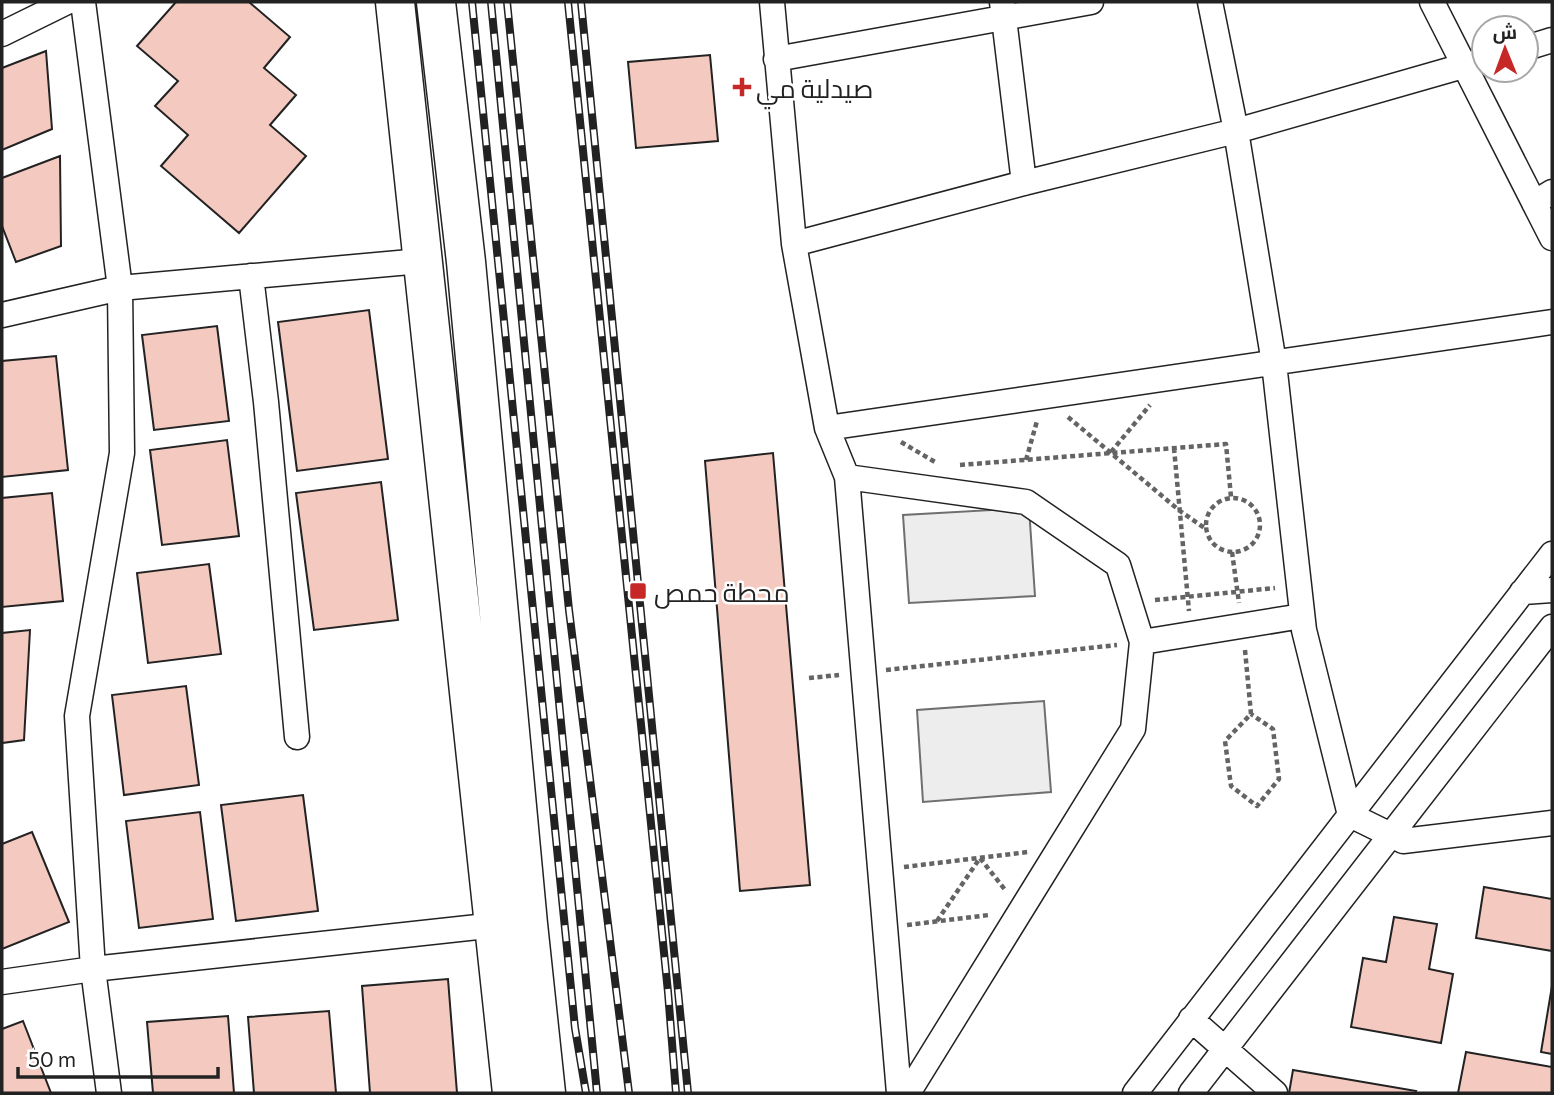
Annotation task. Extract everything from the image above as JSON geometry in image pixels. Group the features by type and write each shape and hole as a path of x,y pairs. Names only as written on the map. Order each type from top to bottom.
{"main road":[{"path":"395,2 512,1093"},
{"path":"436,2 467,276 528,924 547,1093"}],"street":[{"path":"2,34 66,2"},
{"path":"83,2 120,288 122,453 77,716 93,970 109,1093"},
{"path":"772,2 794,244 827,428 847,477 899,1093"},
{"path":"776,59 1003,9 1091,2"},
{"path":"1210,2 1236,131 1274,363 1302,617 1350,815"},
{"path":"1433,2 1470,57"},
{"path":"1003,9 1024,183"},
{"path":"794,244 1024,183 1236,131 1470,64"},
{"path":"1485,84 1543,197 1552,238"},
{"path":"2,315 120,288 421,261"},
{"path":"251,276 266,402 297,737"},
{"path":"827,428 1552,322"},
{"path":"847,477 1026,502 1118,565 1142,642 1133,729 908,1093"},
{"path":"1135,1093 1552,554"},
{"path":"1522,592 1552,590"},
{"path":"1142,642 1302,617"},
{"path":"1191,1093 1552,627"},
{"path":"1350,815 1403,841 1552,823"},
{"path":"2,982 496,925"},
{"path":"1191,1020 1275,1093"}],"path":[{"path":"1110,453 1173,377"},
{"path":"1026,460 1044,397 1180,511 1206,529 1215,545 1232,552 1249,546 1259,532 1260,524 1254,507 1240,498 1231,498 1222,499 1209,512 1206,529"},
{"path":"867,422 943,467"},
{"path":"956,466 1226,444 1231,498"},
{"path":"1174,448 1192,634"},
{"path":"1232,552 1243,626 1251,714 1225,741 1231,786 1256,806 1279,779 1273,729 1251,714"},
{"path":"1129,602 1299,587"},
{"path":"808,678 1142,642"},
{"path":"880,870 1060,848"},
{"path":"980,858 1021,911"},
{"path":"937,921 980,858"},
{"path":"885,928 1021,911"}],"shaded area":[{"path":"1029,508 1035,596 909,603 903,515"},
{"path":"1044,701 1051,792 923,802 917,710"}],"building":[{"path":"176,2 249,2 290,37 264,68 296,95 270,125 306,156 239,233 161,166 188,135 155,106 178,81 137,46"},
{"path":"46,51 52,129 2,150 2,68"},
{"path":"710,55 718,141 636,148 628,62"},
{"path":"60,156 61,246 16,262 2,226 2,178"},
{"path":"369,310 388,459 297,471 278,322"},
{"path":"217,326 229,421 154,430 142,335"},
{"path":"56,356 68,470 2,477 2,361"},
{"path":"227,440 239,536 162,545 150,450"},
{"path":"773,453 810,885 740,891 705,461"},
{"path":"381,482 398,620 314,630 296,493"},
{"path":"52,493 63,601 2,607 2,498"},
{"path":"209,564 221,654 148,663 137,573"},
{"path":"30,630 24,740 2,743 2,633"},
{"path":"186,686 199,785 124,795 112,695"},
{"path":"303,795 318,911 236,921 221,805"},
{"path":"200,812 213,919 139,928 126,821"},
{"path":"32,832 69,922 2,949 2,844"},
{"path":"1484,887 1552,899 1552,951 1476,938"},
{"path":"1394,917 1437,924 1429,969 1453,974 1441,1043 1351,1027 1363,958 1386,962"},
{"path":"448,979 457,1093 370,1093 362,986"},
{"path":"1552,986 1552,1054 1541,1052"},
{"path":"329,1011 336,1093 254,1093 248,1017"},
{"path":"228,1016 234,1093 153,1093 147,1022"},
{"path":"23,1021 51,1093 2,1093 2,1029"},
{"path":"1466,1052 1552,1067 1552,1093 1458,1093"},
{"path":"1293,1070 1416,1091 1289,1093"}],"railway":[{"path":"472,2 575,1028 586,1093"},
{"path":"491,2 597,1093"},
{"path":"507,2 569,610 629,1093"},
{"path":"568,2 676,1093"},
{"path":"581,2 688,1093"}],"place":[{"name":"صيدلية مي","path":"742,87"},
{"name":"محطة حمص","path":"638,591"}]}
